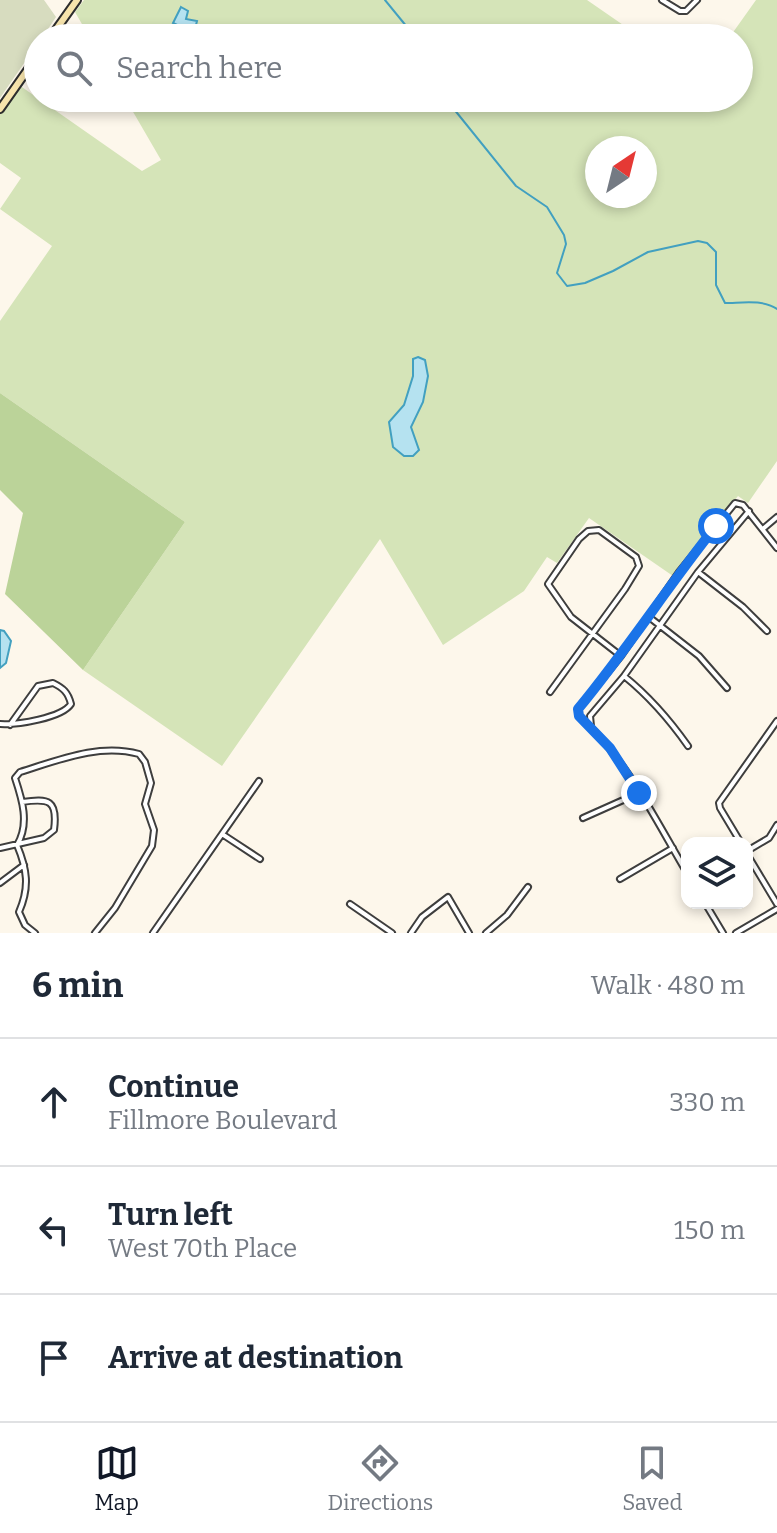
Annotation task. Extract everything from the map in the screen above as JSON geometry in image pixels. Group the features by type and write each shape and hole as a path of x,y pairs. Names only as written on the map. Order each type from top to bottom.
{"main road":[{"path":"60,24 77,0"},
{"path":"0,109 24,75"}],"street":[{"path":"662,0 680,11 686,11 697,0"},
{"path":"681,862 610,748 579,716 578,709 621,656 679,572 735,503 749,511 777,548"},
{"path":"591,726 590,716 624,676 698,572 749,511"},
{"path":"764,528 777,517"},
{"path":"550,692 593,635 639,566 636,557 599,530 588,531 548,584 571,617 593,635 621,656"},
{"path":"698,572 743,607 767,631"},
{"path":"649,616 699,656 727,688"},
{"path":"624,676 646,693 673,723 688,746"},
{"path":"0,724 10,725 65,712 71,704 69,696 64,688 53,683 38,686 10,725"},
{"path":"737,837 719,803 777,721"},
{"path":"35,933 25,925 19,912 27,890 28,872 17,845 24,826 22,802 15,778 20,772 87,752 124,750 139,754 145,762 151,783 145,804 154,830 152,846 115,908 95,933"},
{"path":"153,933 259,781"},
{"path":"583,818 639,793"},
{"path":"0,848 50,835 54,830 54,808 48,801 22,802"},
{"path":"753,848 769,838 777,825"},
{"path":"222,834 260,859"},
{"path":"620,879 673,848"},
{"path":"736,933 777,906 753,863"},
{"path":"0,883 24,865"},
{"path":"486,933 507,915 528,887"},
{"path":"411,933 422,917 448,897 469,933"},
{"path":"350,904 392,933"},
{"path":"709,909 723,933"}],"green space":[{"path":"0,0 44,0 56,17 51,24 24,24 24,63 0,98"},
{"path":"84,0 587,0 622,24 82,24 75,12"},
{"path":"756,0 777,0 777,461 748,503 738,496 673,576 589,518 557,563 547,557 524,591 443,645 380,539 222,766 83,670 185,522 0,393 0,321 52,246 0,209 21,178 0,163 0,112 19,85 24,88 24,112 58,112 142,171 161,160 133,112 753,112 753,24 739,24"},
{"path":"0,393 185,522 83,670 5,594 23,513 0,490"}],"water":[{"path":"181,7 188,11 186,19 197,21 196,24 173,23"},
{"path":"418,357 425,360 428,376 423,402 411,427 419,450 413,456 404,456 393,447 389,422 404,405 413,376 413,359"},
{"path":"0,630 11,641 6,663 0,668"}],"waterway":[{"path":"385,0 405,24"},
{"path":"456,112 516,186 547,207 564,235 566,244 557,273 567,286 585,283 648,252 698,241 707,243 716,252 716,285 725,303 759,303 777,309"}],"route":[{"path":"639,793 610,748 579,716 578,709 621,656 679,572 716,526"}]}
